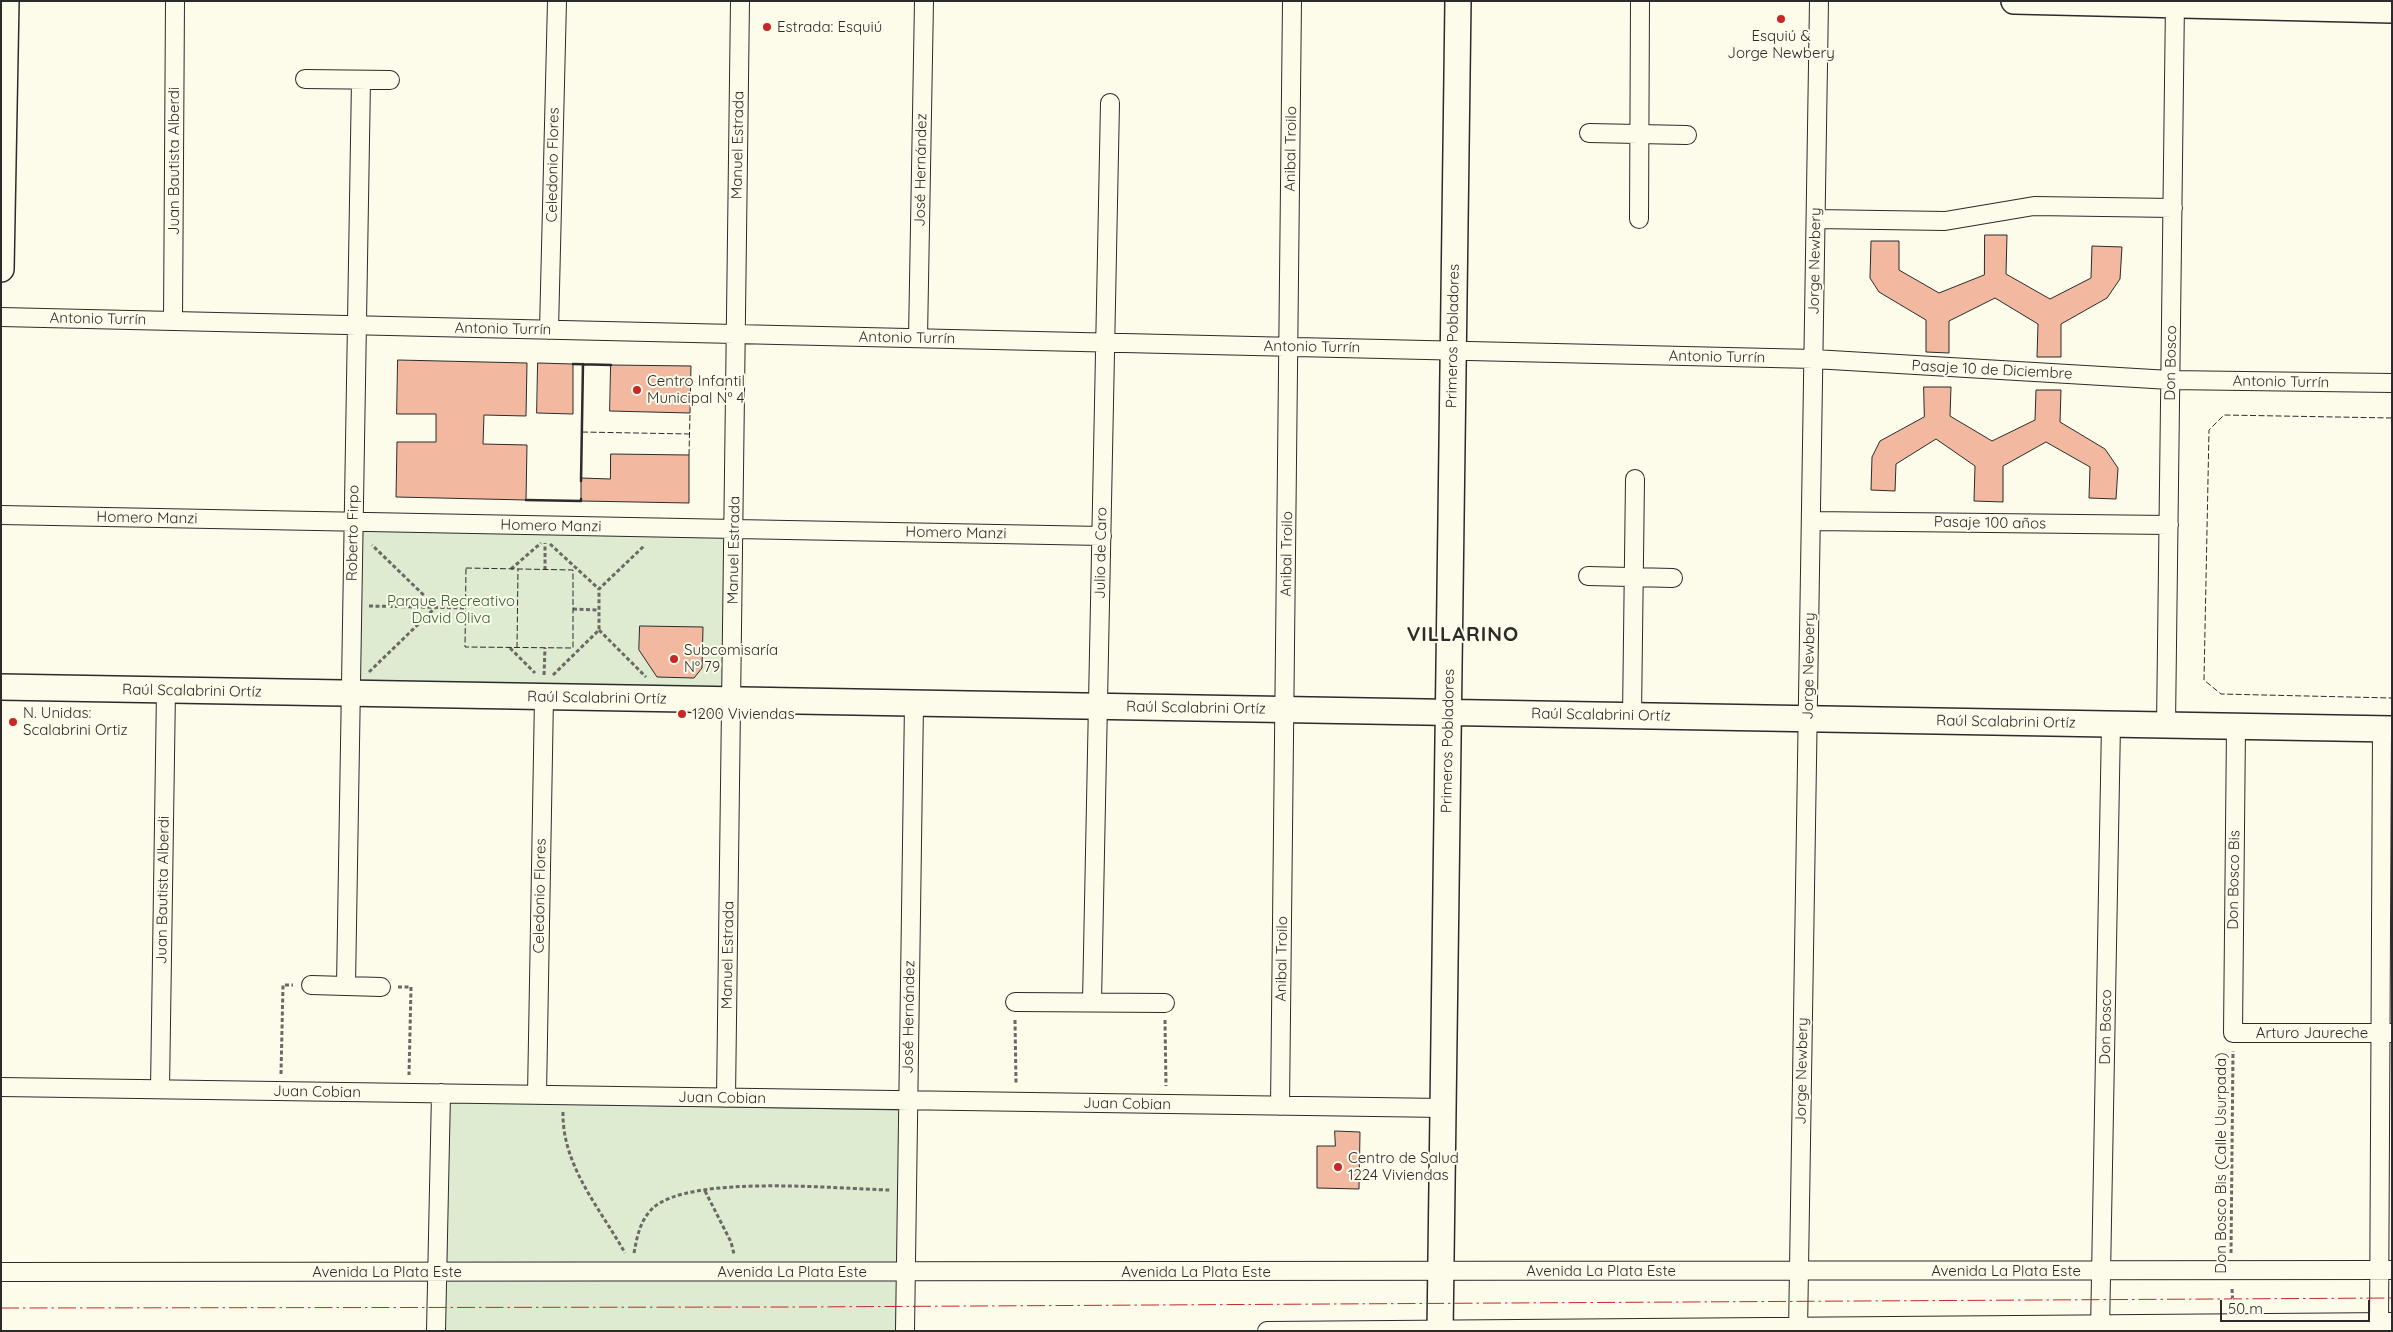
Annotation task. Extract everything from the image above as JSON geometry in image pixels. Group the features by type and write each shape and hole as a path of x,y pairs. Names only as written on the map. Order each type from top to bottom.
{"street":[{"path":"1,269 6,1"},
{"name":"Juan Bautista Alberdi","path":"173,321 175,1"},
{"name":"Celedonio Flores","path":"549,330 557,1"},
{"name":"Manuel Estrada","path":"726,1098 740,1"},
{"name":"José Hernández","path":"918,338 924,1"},
{"name":"Anibal Troilo","path":"1280,1106 1292,1"},
{"name":"Primeros Pobladores","path":"1440,1330 1458,1"},
{"path":"1639,219 1640,1"},
{"name":"Jorge Newbery","path":"1798,1328 1819,1"},
{"path":"2014,1 2175,3 2392,10"},
{"name":"Don Bosco","path":"2166,725 2175,3"},
{"path":"306,79 390,80"},
{"name":"Roberto Firpo","path":"346,986 361,80"},
{"name":"Julio de Caro","path":"1092,1002 1110,103"},
{"path":"1589,132 1687,135"},
{"path":"1816,220 1945,221 2034,206 2173,208"},
{"name":"Antonio Turrín","path":"1,317 1814,359"},
{"name":"Pasaje 10 de Diciembre","path":"1814,359 2170,380"},
{"name":"Antonio Turrín","path":"2170,380 2392,383"},
{"path":"1632,716 1635,479"},
{"name":"Homero Manzi","path":"1,515 1102,536"},
{"name":"Pasaje 100 años","path":"1811,521 2169,525"},
{"path":"1588,576 1673,578"},
{"name":"Celedonio Flores","path":"537,1094 544,683"},
{"name":"Raúl Scalabrini Ortíz","path":"1,687 351,693 544,683 732,700 2387,729"},
{"name":"Juan Bautista Alberdi","path":"160,1089 166,690"},
{"name":"José Hernández","path":"905,1331 914,703"},
{"name":"Don Bosco","path":"2100,1327 2111,724"},
{"name":"Don Bosco Bis","path":"2233,1033 2236,726"},
{"path":"1267,1331 2383,1325 2385,1270 2387,729"},
{"path":"311,985 381,986"},
{"path":"1015,1002 1165,1003"},
{"name":"Arturo Jaureche","path":"2233,1033 2386,1033"},
{"name":"Juan Cobian","path":"1,1087 1443,1108"},
{"path":"436,1331 441,1093"},
{"name":"Avenida La Plata Este","path":"1,1272 632,1269 906,1273 2385,1270"}],"path":[{"path":"536,539 555,540"},
{"path":"511,569 546,540"},
{"path":"545,570 546,540"},
{"path":"546,540 599,590"},
{"path":"640,541 649,541 599,590 599,630 648,678"},
{"path":"372,544 436,607"},
{"path":"363,606 466,608"},
{"path":"368,673 436,607"},
{"path":"573,609 599,610"},
{"path":"544,683 599,630"},
{"path":"510,648 544,683"},
{"path":"544,683 545,648"},
{"path":"280,1091 283,985 311,985"},
{"path":"381,986 411,987 408,1093"},
{"path":"1015,1002 1016,1102"},
{"path":"1165,1003 1167,1104"},
{"name":"Don Bosco Bis (Calle Usurpada)","path":"2233,1033 2231,1271 2234,1327"},
{"path":"563,1108 564,1132 575,1170 632,1269"},
{"path":"891,1180 891,1199"},
{"path":"632,1269 638,1233 644,1218 665,1200 688,1193 762,1186 891,1190"},
{"path":"705,1191 744,1272"}],"green space":[{"name":"Parque Recreativo David Oliva","path":"354,522 734,529 732,700 351,693"},
{"path":"449,1102 900,1110 896,1331 445,1331"}],"building":[{"path":"1985,235 2007,235 2006,274 2050,299 2091,278 2092,246 2122,247 2120,279 2107,298 2061,324 2061,357 2037,357 2038,324 1995,298 1949,321 1949,353 1926,352 1926,320 1879,292 1870,278 1871,241 1899,241 1899,270 1939,293 1984,275"},
{"path":"398,360 527,363 526,416 484,415 483,444 527,445 526,500 396,497 397,442 436,442 436,414 397,414"},
{"path":"538,363 573,364 573,414 537,413"},
{"path":"611,365 691,366 690,413 610,411"},
{"path":"1924,387 1951,387 1950,416 1992,441 2035,420 2036,390 2061,390 2060,422 2105,449 2118,468 2116,499 2089,498 2090,467 2046,442 2003,466 2003,502 1974,501 1975,466 1936,439 1896,464 1895,491 1871,490 1872,457 1880,441 1924,417"},
{"path":"611,454 689,455 689,503 581,501 581,478 610,479"},
{"name":"Subcomisaría N° 79","path":"640,626 703,627 702,668 694,678 657,677 639,650"},
{"name":"Centro de Salud 1224 Viviendas","path":"1335,1131 1360,1132 1359,1189 1317,1188 1317,1146 1335,1146"}],"fence":[{"path":"689,455 690,413"},
{"path":"2392,418 2224,415 2209,430 2204,680 2221,694 2392,698"},
{"path":"582,432 690,434"},
{"path":"466,568 573,570 573,648 465,647 466,568"},
{"path":"517,648 518,569"}],"wall":[{"path":"573,364 611,365"},
{"path":"581,481 583,364"},
{"path":"526,500 581,501 581,499"}],"power":[{"path":"1,1308 800,1307 2392,1298"}],"place":[{"name":"Esquiú & Jorge Newbery","path":"1781,19"},
{"name":"Estrada: Esquiú","path":"767,27"},
{"name":"Centro Infantil Municipal N° 4","path":"637,390"},
{"name":"Subcomisaría N° 79","path":"674,659"},
{"name":"1200 Viviendas","path":"682,714"},
{"name":"N. Unidas: Scalabrini Ortiz","path":"13,722"},
{"name":"Centro de Salud 1224 Viviendas","path":"1338,1167"}],"district":[{"name":"VILLARINO","path":"1463,635"}]}
